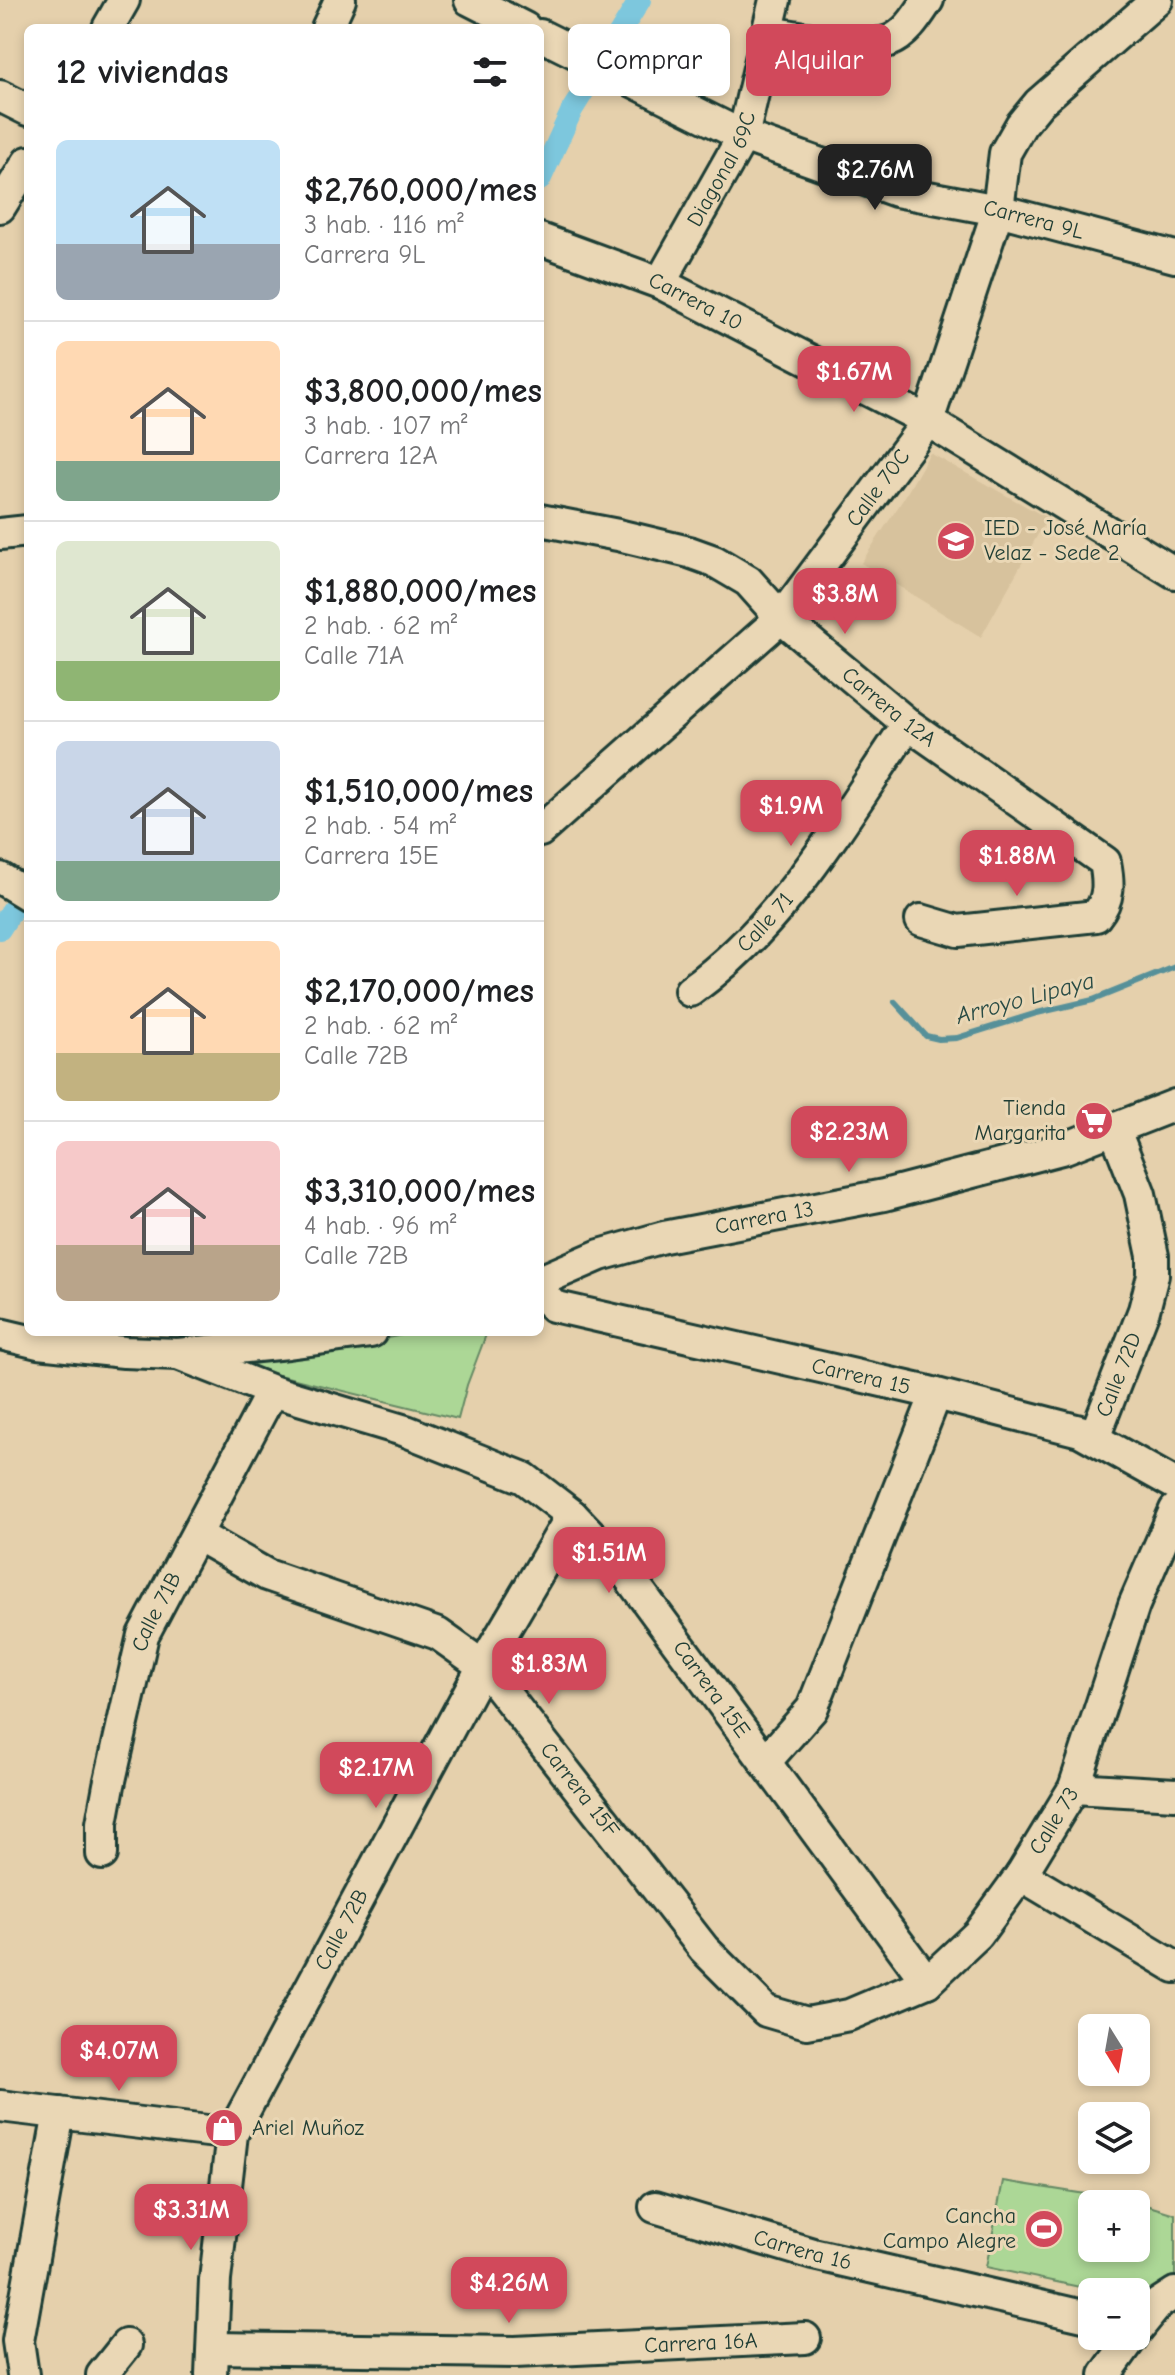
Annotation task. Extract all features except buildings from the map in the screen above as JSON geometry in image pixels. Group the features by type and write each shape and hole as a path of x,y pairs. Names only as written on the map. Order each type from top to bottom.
{"street":[{"path":"110,24 124,0"},
{"path":"329,24 340,0"},
{"path":"470,0 517,24"},
{"name":"Diagonal 69C","path":"770,24 775,0"},
{"path":"891,40 912,25 928,0"},
{"name":"Calle 70C","path":"544,827 781,618 928,421 998,210 1005,153 1021,125 1039,103 1157,0"},
{"name":"Carrera 9L","path":"544,37 743,136 896,191 998,210 1175,257"},
{"path":"0,96 24,108"},
{"name":"Diagonal 69C","path":"660,283 743,136 753,96"},
{"path":"0,207 24,168"},
{"name":"Carrera 10","path":"544,240 660,283 928,421 1175,573"},
{"name":"Carrera 12A","path":"544,521 618,535 714,561 748,581 781,618 908,724 1105,862 1110,885 1102,909 1096,916 958,931 921,920"},
{"path":"0,534 24,531"},
{"name":"Calle 71","path":"690,991 742,950 795,889 908,724"},
{"name":"Carrera 13","path":"544,1279 600,1255 664,1237 884,1195 1065,1148 1175,1105"},
{"name":"Calle 72D","path":"1094,1438 1144,1310 1153,1275 1153,1256 1140,1194 1114,1128"},
{"name":"Carrera 15","path":"544,1296 553,1306 936,1394 1080,1431 1175,1484"},
{"path":"0,1334 124,1352 178,1354 341,1336"},
{"name":"Carrera 15E","path":"178,1354 272,1391 406,1431 524,1478 572,1515 621,1566 927,1982"},
{"name":"Calle 71B","path":"102,1854 102,1823 109,1785 143,1635 272,1391"},
{"path":"765,1762 812,1709 936,1394"},
{"name":"Calle 73","path":"807,2023 849,2015 927,1982 978,1934 1021,1875 1074,1788 1134,1605 1175,1510"},
{"name":"Calle 72B","path":"212,2361 215,2280 232,2134 483,1666 572,1515"},
{"name":"Carrera 15F","path":"197,1535 267,1575 438,1634 483,1666 704,1949 766,2011 807,2023"},
{"path":"1074,1788 1175,1794"},
{"path":"1021,1875 1175,1967"},
{"path":"0,2106 232,2134"},
{"path":"23,2375 18,2341 59,2113"},
{"name":"Carrera 16","path":"655,2207 813,2254 1078,2315"},
{"path":"1150,2314 1158,2304 1175,2293"},
{"name":"Carrera 16A","path":"212,2361 515,2352 805,2338"},
{"path":"102,2375 126,2345"},
{"path":"1105,2375 1123,2350"}],"shaded area":[{"name":"IED - José María Velaz - Sede 2","path":"930,453 1047,518 981,637 861,563"}],"green space":[{"path":"397,1336 485,1336 458,1419 238,1365 249,1359"},
{"name":"Cancha Campo Alegre","path":"1003,2181 1078,2193 1078,2262 1150,2262 1150,2206 1175,2214 1175,2276 1150,2293 1150,2278 1078,2278 1078,2287 986,2267"}],"waterway":[{"path":"544,171 572,110 640,0"},
{"path":"0,929 24,891"},
{"name":"Arroyo Lipaya","path":"895,1002 926,1036 957,1038 1037,1013 1093,1000 1175,967"}],"place":[{"name":"IED - José María Velaz - Sede 2","path":"956,541"},
{"name":"Tienda Margarita","path":"1094,1121"},
{"name":"Ariel Muñoz","path":"224,2128"},
{"name":"Cancha Campo Alegre","path":"1044,2229"}]}
